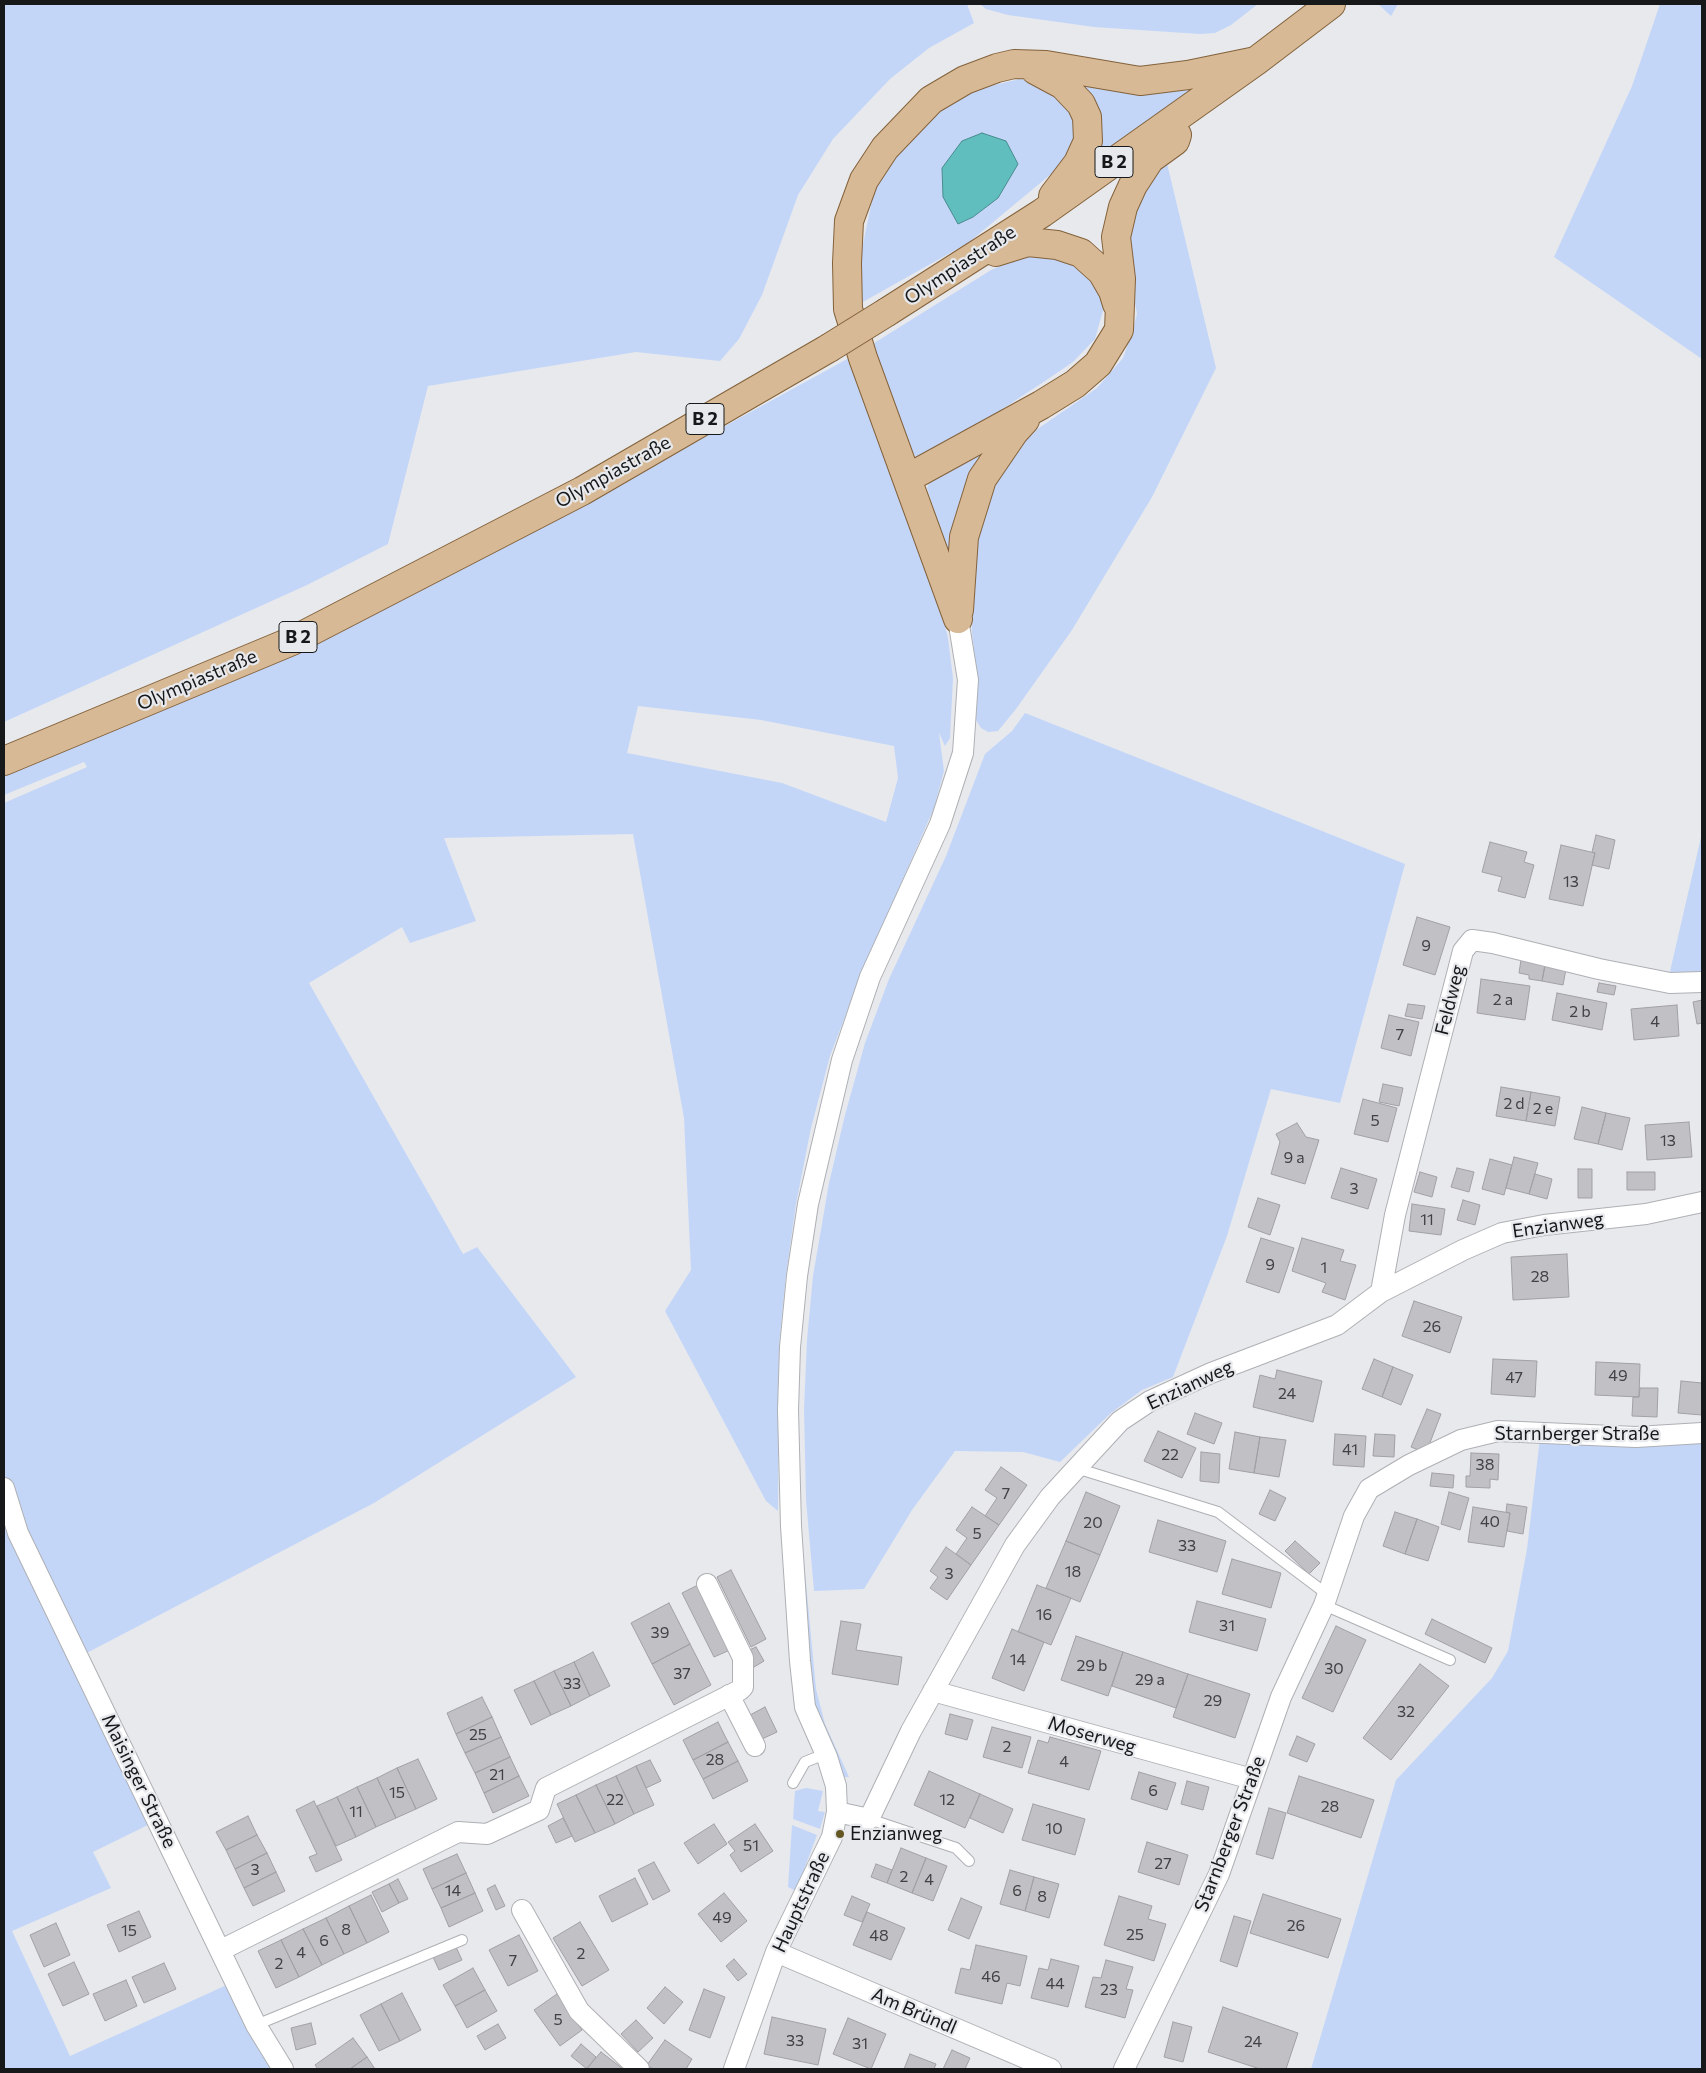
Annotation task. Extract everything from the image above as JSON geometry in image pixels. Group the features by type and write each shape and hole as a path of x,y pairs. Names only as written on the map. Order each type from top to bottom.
{"main road":[{"name":"B 2","path":"1256,60 1331,4"},
{"path":"958,619 863,358 848,309 847,263 849,221 864,180 885,148 931,100 965,80 1014,64 1046,66 1140,81 1188,75 1256,60"},
{"name":"Olympiastraße","path":"4,760 292,641 582,491 829,348 1042,213 1256,60"},
{"path":"1014,64 1040,71 1063,85 1081,104 1087,118 1088,140 1078,163 1061,183 1042,213"},
{"path":"908,478 1041,405 1075,384 1098,364 1119,330 1121,280 1116,237 1123,207 1150,159 1175,141 1187,110"},
{"path":"965,261 1028,242 1057,245 1082,254 1102,272 1113,291 1119,311"},
{"path":"958,619 964,537 982,479 1014,432 1041,405"}],"street":[{"name":"Hauptstraße","path":"734,2069 776,1952 832,1837 837,1812 836,1786 826,1754 805,1706 800,1661 791,1526 788,1410 790,1347 797,1276 808,1204 845,1050 870,977 940,824 963,753 968,680 958,619"},
{"name":"Feldweg","path":"1381,1292 1395,1215 1463,951 1472,940 1493,943 1670,984 1702,982"},
{"name":"Enzianweg","path":"870,1819 911,1731 1015,1544 1050,1497 1120,1421 1150,1401 1211,1373 1337,1325 1381,1292 1463,1250 1502,1233 1646,1214 1702,1202"},
{"name":"Starnberger Straße","path":"1124,2069 1219,1874 1281,1697 1326,1600 1354,1516 1369,1489 1409,1465 1461,1440 1498,1431 1636,1436 1702,1433"},
{"name":"Maisinger Straße","path":"4,1488 18,1533 256,2025 283,2069"},
{"path":"221,1950 458,1832 486,1834 539,1810 546,1788 743,1687 743,1658 707,1584"},
{"name":"Moserweg","path":"933,1691 1252,1779"},
{"path":"729,1695 755,1746"},
{"path":"837,1812 870,1819"},
{"path":"522,1910 579,2011 639,2069"},
{"name":"Am Bründl","path":"776,1952 1051,2069"}],"lane":[{"path":"1076,1468 1218,1512 1326,1600 1450,1660"},
{"path":"792,1783 805,1762 826,1754"},
{"path":"870,1819 956,1848 968,1861"},
{"path":"256,2025 462,1940"}],"shaded area":[{"path":"4,4 967,4 974,23 929,48 890,79 833,139 798,195 762,295 739,339 720,361 636,352 428,386 388,544 307,585 4,722"},
{"path":"980,4 1258,4 1231,25 1215,33 1200,34 1094,27 1008,15 986,9"},
{"path":"1378,4 1398,4 1391,16"},
{"path":"1660,4 1702,4 1702,359 1554,257 1632,86"},
{"path":"1068,77 1208,79 1092,163"},
{"path":"1020,79 1048,84 1068,101 1077,123 1074,155 968,243 861,303 858,269 875,185 896,153 917,130 944,109 977,89"},
{"path":"982,133 1006,141 1018,164 998,198 973,217 958,224 943,197 942,168 962,141"},
{"path":"1165,155 1216,368 1152,497 1072,630 1016,709 998,731 988,732 981,728 976,720 977,677 972,633 968,558 975,519 1007,458 1039,428 1097,388 1123,358 1137,314 1125,250 1132,201"},
{"path":"1052,254 1074,261 1094,277 1104,307 1095,339 1073,362 1048,379 928,458 916,457 907,443 871,345 991,270 1024,255"},
{"path":"849,358 938,597 948,638 953,678 950,738 945,746 939,733 944,771 934,808 861,975 830,1056 811,1128 796,1204 779,1345 778,1511 766,1501 665,1311 691,1270 684,1118 633,834 444,838 476,921 410,943 402,927 309,983 463,1254 477,1247 576,1377 374,1503 79,1657 150,1824 93,1852 111,1888 12,1931 70,2056 229,1984 278,2069 4,2069 4,803 87,767 84,762 4,795 4,770 603,493","holes":["638,706 761,720 894,746 898,778 886,822 782,783 627,753"]},
{"path":"1012,428 950,559 927,488 932,475"},
{"path":"1025,713 1405,864 1340,1103 1271,1089 1227,1236 1173,1377 1142,1390 1111,1413 1060,1462 1023,1452 955,1451 912,1510 864,1589 814,1591 806,1500 804,1409 807,1340 813,1276 829,1183 845,1115 865,1043 889,979 946,856 985,754 1012,731"},
{"path":"1702,833 1702,978 1668,980"},
{"path":"1702,1437 1702,2069 1311,2069 1396,1780 1492,1678 1508,1651 1527,1549 1540,1438"},
{"path":"802,1541 816,1689 825,1724 849,1777 842,1777 813,1707 808,1659"},
{"path":"806,1788 823,1791 818,1811 825,1812 820,1829 793,1819 795,1791"},
{"path":"792,1825 817,1835 796,1891 788,1887"}],"building":[{"path":"1596,835 1615,840 1609,869 1592,865 1595,853 1592,852"},
{"path":"1490,842 1527,852 1524,862 1534,865 1525,898 1498,891 1502,877 1482,872"},
{"path":"1561,845 1595,853 1583,906 1549,899"},
{"path":"1417,917 1450,927 1435,975 1403,965"},
{"path":"1521,960 1545,965 1542,981 1529,979 1529,975 1519,973"},
{"path":"1545,965 1566,969 1563,985 1542,981"},
{"path":"1481,979 1530,986 1525,1020 1477,1013"},
{"path":"1599,983 1616,986 1614,995 1597,992"},
{"path":"1557,993 1607,1003 1602,1030 1552,1020"},
{"path":"1702,1000 1702,1023 1697,1024 1693,1002"},
{"path":"1408,1004 1425,1006 1422,1019 1405,1016"},
{"path":"1677,1005 1679,1036 1634,1040 1631,1009"},
{"path":"1389,1015 1419,1022 1411,1056 1381,1048"},
{"path":"1383,1084 1403,1088 1399,1106 1379,1102"},
{"path":"1501,1087 1531,1092 1526,1121 1496,1116"},
{"path":"1531,1092 1560,1097 1555,1126 1526,1121"},
{"path":"1363,1099 1397,1108 1388,1142 1354,1134"},
{"path":"1582,1107 1606,1113 1598,1144 1574,1139"},
{"path":"1606,1113 1630,1118 1622,1150 1598,1144"},
{"path":"1689,1122 1692,1157 1647,1160 1645,1125"},
{"path":"1297,1123 1306,1137 1319,1140 1305,1184 1271,1174 1280,1142 1276,1134"},
{"path":"1514,1157 1538,1163 1529,1194 1506,1188"},
{"path":"1490,1159 1512,1165 1504,1195 1482,1189"},
{"path":"1341,1168 1377,1179 1368,1209 1331,1198"},
{"path":"1457,1168 1474,1172 1469,1192 1451,1187"},
{"path":"1578,1169 1592,1169 1592,1198 1578,1198"},
{"path":"1420,1172 1437,1177 1432,1197 1414,1192"},
{"path":"1627,1172 1655,1172 1655,1190 1627,1190"},
{"path":"1535,1174 1552,1179 1547,1199 1529,1194"},
{"path":"1258,1198 1280,1205 1270,1235 1248,1227"},
{"path":"1463,1200 1480,1205 1475,1225 1457,1220"},
{"path":"1412,1204 1445,1209 1441,1235 1409,1231"},
{"path":"1261,1238 1294,1248 1279,1293 1246,1282"},
{"path":"1302,1238 1344,1250 1340,1261 1356,1265 1345,1300 1322,1292 1326,1283 1292,1271"},
{"path":"1567,1254 1569,1297 1513,1300 1511,1257"},
{"path":"1414,1301 1462,1317 1450,1353 1402,1336"},
{"path":"1374,1359 1393,1367 1382,1397 1362,1389"},
{"path":"1493,1359 1537,1361 1535,1397 1491,1394"},
{"path":"1596,1362 1640,1364 1639,1397 1595,1395"},
{"path":"1393,1367 1413,1375 1401,1405 1382,1397"},
{"path":"1277,1370 1322,1381 1313,1422 1253,1407 1260,1375 1275,1379"},
{"path":"1681,1381 1702,1383 1702,1415 1678,1413"},
{"path":"1640,1388 1658,1388 1657,1417 1632,1416 1633,1397 1639,1397"},
{"path":"1427,1409 1441,1414 1426,1453 1411,1447"},
{"path":"1195,1413 1222,1423 1214,1444 1187,1434"},
{"path":"1158,1431 1196,1448 1182,1478 1144,1461"},
{"path":"1235,1432 1260,1437 1254,1473 1229,1469"},
{"path":"1335,1434 1366,1436 1364,1467 1333,1465"},
{"path":"1375,1434 1395,1435 1394,1457 1373,1456"},
{"path":"1260,1437 1286,1440 1279,1477 1254,1473"},
{"path":"1201,1452 1220,1454 1219,1483 1200,1481"},
{"path":"1471,1453 1499,1454 1498,1480 1490,1479 1490,1488 1466,1487 1466,1476 1470,1476"},
{"path":"1001,1467 1027,1485 999,1525 985,1516 997,1498 985,1490"},
{"path":"1432,1473 1454,1475 1453,1488 1430,1486"},
{"path":"1270,1490 1286,1498 1275,1521 1259,1514"},
{"path":"1086,1492 1120,1506 1100,1555 1066,1541"},
{"path":"1449,1492 1469,1498 1460,1530 1441,1524"},
{"path":"1507,1504 1527,1507 1523,1534 1507,1531 1510,1513 1506,1512"},
{"path":"972,1507 999,1525 971,1565 956,1554 967,1538 956,1530"},
{"path":"1473,1507 1510,1513 1504,1547 1468,1542"},
{"path":"1395,1512 1417,1519 1405,1554 1383,1546"},
{"path":"1417,1519 1439,1527 1428,1561 1405,1554"},
{"path":"1158,1520 1226,1541 1217,1572 1149,1552"},
{"path":"1066,1541 1100,1555 1080,1602 1046,1588"},
{"path":"1295,1541 1320,1563 1309,1574 1285,1551"},
{"path":"946,1547 971,1565 947,1600 930,1588 938,1577 930,1571"},
{"path":"1232,1559 1281,1573 1271,1608 1222,1594"},
{"path":"731,1570 766,1639 751,1647 717,1577"},
{"path":"698,1585 730,1650 714,1657 682,1593"},
{"path":"1037,1585 1071,1598 1051,1645 1018,1632"},
{"path":"1197,1601 1266,1619 1257,1651 1189,1632"},
{"path":"669,1603 690,1644 652,1664 631,1623"},
{"path":"1432,1619 1492,1648 1485,1663 1425,1634"},
{"path":"841,1621 861,1624 856,1650 902,1657 898,1685 832,1674"},
{"path":"1336,1626 1366,1640 1333,1712 1302,1698"},
{"path":"1012,1629 1044,1642 1024,1691 992,1678"},
{"path":"1076,1636 1123,1652 1108,1696 1061,1680"},
{"path":"690,1644 711,1685 674,1705 652,1664"},
{"path":"756,1647 764,1661 754,1667 745,1652"},
{"path":"593,1652 610,1686 590,1696 574,1662"},
{"path":"1123,1652 1188,1674 1176,1708 1112,1686"},
{"path":"574,1662 590,1696 571,1706 554,1671"},
{"path":"1420,1664 1449,1686 1391,1760 1363,1738"},
{"path":"554,1671 571,1706 551,1715 534,1681"},
{"path":"1188,1674 1250,1694 1235,1738 1173,1717"},
{"path":"534,1681 551,1715 531,1725 514,1690"},
{"path":"482,1697 492,1717 456,1734 447,1713"},
{"path":"765,1707 777,1732 762,1739 750,1715"},
{"path":"950,1714 973,1720 967,1740 945,1734"},
{"path":"492,1717 501,1737 465,1753 456,1734"},
{"path":"718,1722 728,1742 693,1760 683,1740"},
{"path":"992,1727 1031,1737 1022,1768 983,1757"},
{"path":"1297,1736 1315,1744 1307,1762 1289,1755"},
{"path":"501,1737 510,1757 475,1773 465,1753"},
{"path":"1050,1737 1101,1751 1089,1790 1028,1773 1038,1740 1048,1743"},
{"path":"728,1742 738,1761 703,1779 693,1760"},
{"path":"510,1757 519,1776 484,1793 475,1773"},
{"path":"418,1759 437,1799 416,1809 397,1768"},
{"path":"650,1760 661,1781 646,1788 636,1766"},
{"path":"738,1761 748,1781 713,1799 703,1779"},
{"path":"636,1766 654,1805 634,1814 616,1776"},
{"path":"397,1768 416,1809 396,1818 377,1778"},
{"path":"929,1771 980,1794 965,1828 914,1805"},
{"path":"1139,1772 1176,1783 1167,1810 1131,1799"},
{"path":"519,1776 529,1796 493,1813 484,1793"},
{"path":"616,1776 634,1814 615,1824 596,1785"},
{"path":"1299,1776 1374,1800 1361,1838 1287,1813"},
{"path":"377,1778 396,1818 376,1827 357,1787"},
{"path":"1187,1781 1209,1787 1203,1810 1181,1804"},
{"path":"596,1785 615,1824 595,1833 576,1795"},
{"path":"357,1787 376,1827 356,1837 337,1797"},
{"path":"980,1794 1013,1809 1003,1833 970,1818"},
{"path":"576,1795 595,1833 575,1842 557,1804"},
{"path":"337,1797 356,1837 336,1846 317,1806"},
{"path":"314,1801 342,1860 316,1872 309,1857 317,1854 296,1810"},
{"path":"1033,1804 1085,1819 1075,1855 1022,1840"},
{"path":"1269,1808 1286,1813 1273,1859 1256,1854"},
{"path":"248,1816 257,1835 226,1850 216,1832"},
{"path":"563,1818 572,1836 556,1843 548,1826"},
{"path":"714,1824 727,1844 698,1864 684,1843"},
{"path":"755,1824 773,1851 741,1872 730,1855 735,1851 728,1842"},
{"path":"257,1835 267,1853 235,1869 226,1850"},
{"path":"1147,1842 1188,1855 1179,1885 1138,1872"},
{"path":"901,1848 926,1858 912,1893 887,1883"},
{"path":"267,1853 276,1872 244,1888 235,1869"},
{"path":"457,1854 466,1873 432,1889 423,1869"},
{"path":"926,1858 947,1866 933,1901 912,1893"},
{"path":"654,1862 670,1891 653,1900 638,1870"},
{"path":"876,1864 892,1870 887,1883 871,1877"},
{"path":"1010,1870 1034,1877 1025,1911 1000,1904"},
{"path":"276,1872 285,1891 253,1906 244,1888"},
{"path":"466,1873 475,1893 441,1908 432,1889"},
{"path":"1034,1877 1059,1884 1049,1918 1025,1911"},
{"path":"635,1878 648,1904 612,1922 599,1896"},
{"path":"398,1879 408,1899 399,1903 389,1884"},
{"path":"389,1884 399,1903 382,1912 372,1892"},
{"path":"495,1885 505,1906 496,1910 487,1889"},
{"path":"475,1893 483,1911 449,1927 441,1908"},
{"path":"724,1893 747,1921 721,1942 698,1914"},
{"path":"1263,1894 1341,1919 1328,1958 1250,1933"},
{"path":"371,1895 389,1932 367,1943 349,1906"},
{"path":"852,1896 870,1904 862,1922 844,1915"},
{"path":"1119,1896 1152,1906 1148,1919 1166,1924 1154,1961 1104,1945"},
{"path":"961,1898 982,1907 969,1939 948,1930"},
{"path":"349,1906 367,1943 344,1954 326,1918"},
{"path":"139,1911 151,1937 119,1952 107,1925"},
{"path":"867,1912 905,1928 891,1960 853,1945"},
{"path":"1234,1916 1251,1921 1237,1967 1220,1961"},
{"path":"326,1918 344,1954 322,1965 303,1929"},
{"path":"580,1922 609,1970 582,1986 553,1938"},
{"path":"56,1923 70,1955 44,1967 30,1935"},
{"path":"303,1929 322,1965 299,1977 281,1940"},
{"path":"519,1935 538,1971 508,1986 489,1950"},
{"path":"281,1940 299,1977 276,1988 258,1951"},
{"path":"976,1945 1027,1956 1020,1986 1007,1983 1002,2004 955,1993 961,1968 970,1970"},
{"path":"456,1947 462,1960 439,1970 433,1957"},
{"path":"734,1959 747,1974 738,1981 726,1966"},
{"path":"1051,1959 1079,1966 1068,2007 1031,1998 1039,1968 1048,1970"},
{"path":"1106,1960 1133,1967 1126,1989 1133,1990 1125,2018 1085,2007 1093,1977 1101,1978"},
{"path":"74,1962 89,1994 63,2006 48,1974"},
{"path":"164,1963 176,1989 144,2003 132,1977"},
{"path":"473,1968 485,1990 455,2006 443,1985"},
{"path":"126,1980 137,2006 105,2021 93,1994"},
{"path":"665,1987 683,2002 664,2024 647,2008"},
{"path":"704,1989 725,1997 710,2038 689,2030"},
{"path":"485,1990 497,2011 467,2028 455,2006"},
{"path":"402,1993 421,2030 400,2041 381,2004"},
{"path":"557,1994 582,2030 560,2046 534,2010"},
{"path":"381,2004 400,2041 379,2051 360,2015"},
{"path":"1223,2007 1298,2033 1286,2069 1260,2069 1208,2052"},
{"path":"772,2017 826,2029 818,2065 764,2054"},
{"path":"848,2018 886,2034 871,2069 833,2054"},
{"path":"636,2020 653,2038 638,2052 621,2034"},
{"path":"1173,2022 1192,2027 1183,2062 1164,2057"},
{"path":"311,2023 316,2044 296,2050 291,2028"},
{"path":"498,2024 506,2038 485,2050 477,2036"},
{"path":"353,2038 367,2057 350,2069 318,2069 315,2065"},
{"path":"665,2040 692,2059 686,2069 653,2069 647,2065"},
{"path":"581,2044 596,2057 587,2069 571,2056"},
{"path":"952,2050 970,2058 965,2069 943,2069"},
{"path":"601,2052 623,2069 586,2069"},
{"path":"910,2054 936,2064 934,2069 904,2069"},
{"path":"367,2057 375,2069 350,2069"}],"place":[{"name":"Enzianweg","path":"840,1834"}]}
